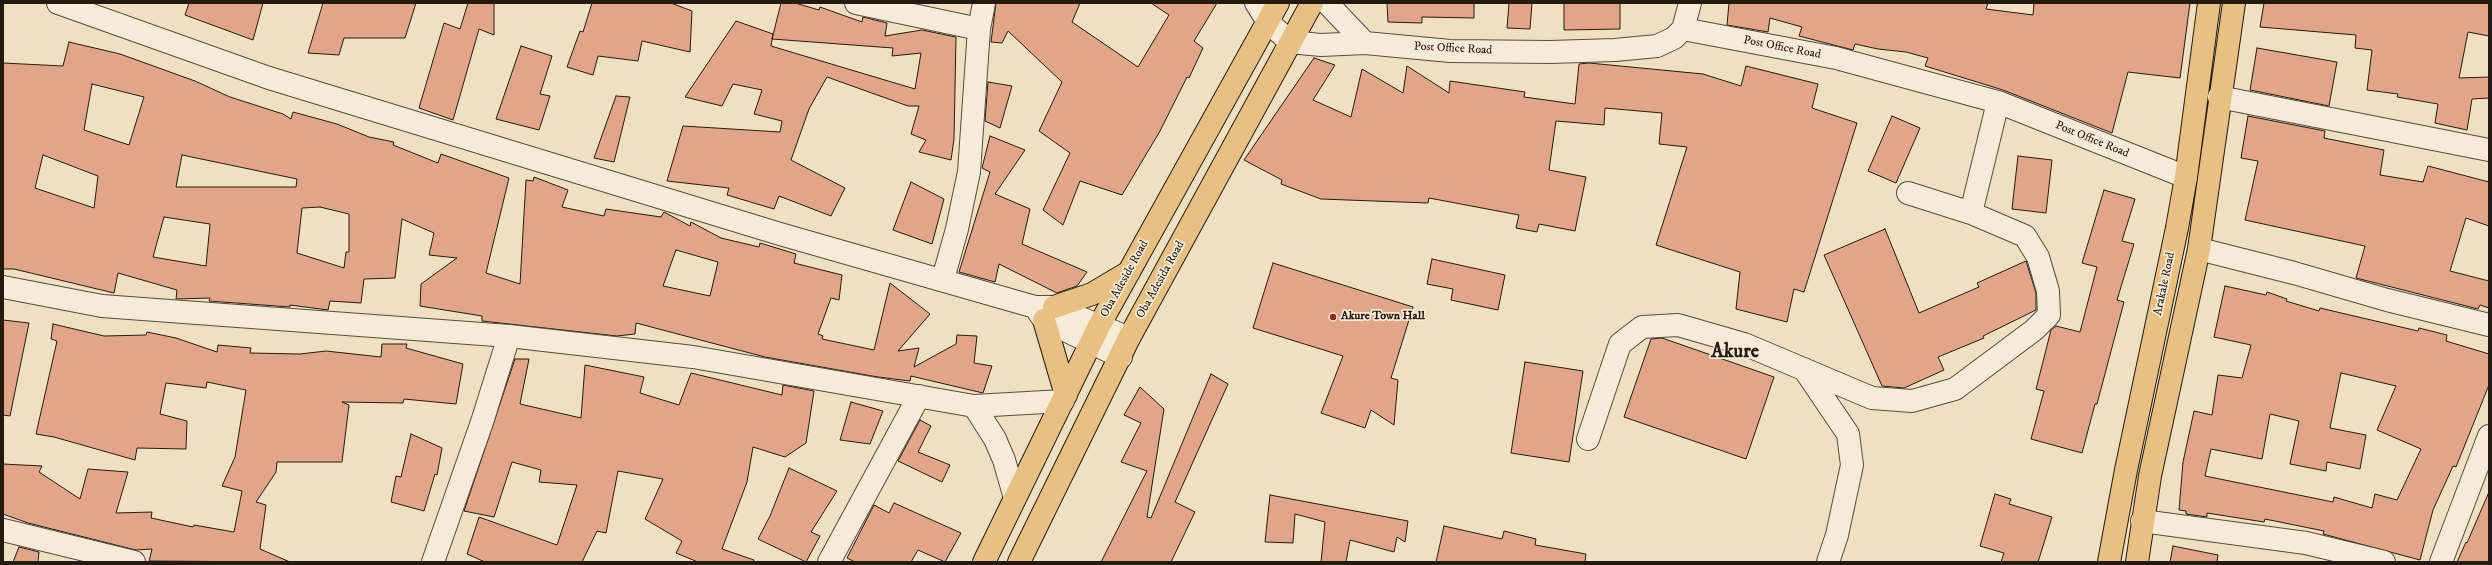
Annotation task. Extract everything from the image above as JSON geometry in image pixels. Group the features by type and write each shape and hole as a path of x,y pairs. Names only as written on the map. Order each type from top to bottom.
{"main road":[{"name":"Oba Adeside Road","path":"984,562 1096,333 1128,272 1278,3"},
{"name":"Oba Adesida Road","path":"1019,562 1125,348 1312,3"},
{"name":"Arakale Road","path":"2109,562 2186,177 2209,3"},
{"path":"2137,562 2142,521 2199,249 2219,97 2234,3"},
{"path":"1065,398 1044,311 1092,294 1128,272"}],"street":[{"path":"58,3 269,78 780,234 943,279 1044,311 1096,333 1125,348"},
{"path":"856,3 979,29"},
{"path":"943,279 957,229 969,172 979,29 984,3"},
{"path":"1256,3 1268,22 1290,42"},
{"path":"1327,3 1365,43"},
{"path":"1683,29 1690,3"},
{"name":"Post Office Road","path":"1290,42 1321,45 1365,43 1450,51 1550,52 1615,50 1657,46 1674,38 1683,29 1836,58 1998,102 2186,177"},
{"path":"2219,97 2489,150"},
{"path":"1971,213 1998,102"},
{"path":"1588,439 1620,344 1642,327 1678,325 1744,344 1872,398 1912,400 1954,389 2034,330 2049,315 2048,291 2038,257 2025,236 1971,213 1908,193"},
{"path":"2199,249 2294,273 2387,300 2489,325"},
{"path":"3,288 74,302 141,310 509,336 693,357 974,406 1065,398"},
{"path":"433,562 482,422 509,336"},
{"path":"1804,369 1848,434 1852,465 1837,535 1828,562"},
{"path":"829,562 919,396"},
{"path":"974,406 995,439 1004,460 1015,498"},
{"path":"2441,562 2489,436"},
{"path":"2142,521 2306,543 2384,562"},
{"path":"3,530 134,562"}],"building":[{"path":"189,3 263,3 253,40 185,15"},
{"path":"323,3 416,3 405,38 344,38 339,55 308,53"},
{"path":"468,3 494,3 494,35 479,29 453,120 419,108 444,23 460,29"},
{"path":"592,3 671,3 692,11 690,52 642,41 638,61 598,56 593,75 567,67 580,31 583,32"},
{"path":"781,3 795,3 819,10 820,7 862,22 863,17 887,23 885,36 922,30 956,37 954,139 951,160 919,152 926,140 911,134 919,106 908,106 827,77 809,109 791,160 845,188 831,216 779,196 774,209 727,195 729,188 667,181 683,126 780,132 782,121 754,114 762,90 733,84 722,106 685,97 736,21 773,34","holes":["772,39 893,48 892,56 921,53 915,89 771,46"]},
{"path":"996,3 1080,3 1072,22 1138,67 1169,15 1151,3 1217,3 1194,41 1203,48 1189,78 1187,77 1160,131 1122,195 1080,181 1063,225 1043,210 1070,153 1039,131 1062,82 1008,31 1002,43 991,42"},
{"path":"1387,3 1474,3 1474,18 1422,17 1422,23 1388,22"},
{"path":"1509,3 1532,3 1530,29 1507,28"},
{"path":"1564,3 1620,3 1620,29 1564,30"},
{"path":"1729,3 1988,3 1986,9 2033,15 2034,3 2190,3 2180,78 2128,72 2112,133 2003,90 1925,66 1928,58 1906,52 1878,49 1855,44 1853,50 1799,36 1802,27 1770,18 1768,32 1727,25"},
{"path":"2264,3 2489,3 2489,36 2468,32 2459,78 2489,77 2489,98 2472,99 2467,130 2435,123 2438,104 2397,97 2398,94 2367,90 2372,50 2355,48 2356,35 2260,27"},
{"path":"69,42 120,54 195,81 230,97 283,114 291,119 293,112 337,124 369,137 394,142 393,145 438,163 441,154 509,178 486,273 520,284 526,180 533,181 534,177 568,190 562,207 604,216 606,209 661,217 664,212 690,226 691,222 721,238 759,247 760,243 796,254 794,263 842,275 839,300 831,298 818,334 823,336 822,339 874,350 890,283 930,314 898,351 919,348 914,367 956,344 957,335 977,336 974,363 992,366 983,393 911,376 910,381 878,377 765,357 636,323 635,334 617,336 482,321 482,316 420,306 421,284 457,258 429,255 434,233 402,219 395,278 364,279 361,303 330,301 328,310 290,305 290,307 209,301 210,298 176,299 177,290 118,273 114,293 14,269 3,269 3,63 63,66","holes":["92,84 144,97 129,145 84,130","43,155 98,176 94,208 35,188","182,155 297,179 296,187 176,187","320,207 349,214 349,252 346,252 344,268 297,253 302,208","164,217 210,224 206,266 153,257","676,250 718,262 710,296 663,286"]},
{"path":"521,46 552,56 540,94 550,96 539,130 496,119"},
{"path":"2257,48 2337,62 2329,106 2250,90"},
{"path":"1314,58 1335,65 1313,100 1351,117 1362,69 1403,93 1407,66 1449,93 1450,81 1525,92 1524,97 1575,104 1579,64 1589,63 1703,74 1741,86 1746,66 1818,84 1812,108 1857,123 1804,292 1794,289 1787,322 1736,309 1740,272 1656,245 1687,147 1659,144 1662,113 1605,108 1604,125 1556,121 1549,170 1586,177 1575,231 1539,224 1537,232 1516,228 1519,215 1429,198 1428,203 1321,199 1281,184 1282,180 1244,160"},
{"path":"988,82 1012,86 1000,128 985,121"},
{"path":"616,96 630,97 614,162 594,158"},
{"path":"1892,116 1920,128 1896,183 1868,171"},
{"path":"2248,116 2325,131 2324,138 2384,150 2380,175 2423,182 2428,166 2489,182 2489,226 2466,218 2450,271 2489,281 2489,308 2480,305 2478,309 2356,278 2365,246 2245,220 2258,161 2241,158"},
{"path":"990,136 1025,150 995,194 1030,209 1022,244 1087,272 1077,286 1057,293 999,264 995,282 959,272 990,172 982,168"},
{"path":"2018,156 2052,160 2046,213 2012,209"},
{"path":"911,182 944,199 932,244 893,230"},
{"path":"2104,190 2135,199 2122,241 2134,244 2117,300 2124,302 2097,404 2095,404 2082,453 2031,439 2044,391 2036,389 2051,330 2056,326 2080,332 2097,267 2082,263"},
{"path":"1885,229 1919,313 1979,287 1977,283 2026,261 2036,293 2036,310 1983,336 1984,338 1938,357 1944,370 1904,388 1882,386 1824,255"},
{"path":"1432,259 1505,275 1498,310 1451,300 1453,289 1427,284"},
{"name":"Akure Town Hall","path":"1273,263 1413,307 1391,378 1398,380 1394,425 1371,410 1365,428 1321,413 1343,356 1253,328"},
{"path":"2225,286 2266,295 2267,292 2287,299 2286,301 2319,311 2320,308 2418,331 2419,328 2447,335 2446,341 2489,354 2489,385 2456,467 2453,466 2433,510 2420,560 2323,534 2324,531 2265,519 2264,522 2207,513 2207,517 2186,514 2186,511 2179,510 2183,462 2194,411 2212,415 2218,375 2242,378 2251,345 2214,337","holes":["2341,373 2396,386 2377,430 2421,449 2397,500 2375,494 2372,508 2334,497 2333,502 2205,476 2211,449 2262,459 2270,414 2299,421 2290,464 2326,471 2327,462 2360,469 2366,435 2330,428"]},
{"path":"3,320 29,323 10,416 3,415"},
{"path":"53,324 104,336 146,335 147,332 176,338 217,352 218,345 251,348 250,353 300,354 326,351 381,357 382,344 407,344 406,348 463,364 456,404 404,399 403,403 342,402 349,405 342,462 277,462 276,472 256,502 266,505 260,549 290,562 149,561 152,549 136,550 28,523 3,514 3,464 42,466 39,472 80,499 88,469 128,472 116,513 152,512 151,518 193,527 194,525 234,532 242,491 222,486 235,457 246,390 207,382 206,388 166,383 160,414 187,421 186,449 137,448 135,460 54,437 36,434 57,341 51,339"},
{"path":"1662,338 1774,377 1746,459 1624,417 1651,339"},
{"path":"515,359 529,359 520,404 581,418 585,365 644,377 640,393 679,405 691,373 782,395 783,385 814,391 806,443 785,457 753,447 747,482 722,549 754,560 753,562 698,562 676,553 682,541 645,519 663,479 618,471 606,533 597,531 582,562 485,562 467,554 479,517 557,545 577,485 539,482 541,470 512,462 494,517 464,511"},
{"path":"1525,362 1583,371 1569,462 1511,453"},
{"path":"1211,374 1228,384 1175,502 1195,512 1171,562 1101,562 1147,471 1121,462 1141,423 1124,415 1140,387 1164,409 1147,517 1151,518"},
{"path":"851,402 883,411 870,444 840,440"},
{"path":"920,420 931,426 918,452 950,465 942,482 898,461"},
{"path":"411,434 442,448 437,475 435,474 424,511 391,502 396,476 401,477"},
{"path":"789,468 837,491 811,532 820,536 806,562 758,539 770,516"},
{"path":"2489,492 2489,562 2457,562 2466,542 2467,543"},
{"path":"1995,494 2011,499 2009,504 2052,517 2038,562 2001,562 2004,553 1980,546"},
{"path":"1270,495 1408,521 1405,542 1397,537 1394,552 1350,540 1346,562 1321,562 1325,522 1295,514 1293,543 1265,542"},
{"path":"894,503 961,533 945,562 918,550 911,562 855,562 847,558 874,505 889,513"},
{"path":"1444,526 1502,539 1504,531 1536,539 1535,545 1586,554 1585,562 1436,562"},
{"path":"2173,546 2218,555 2217,562 2170,562"},
{"path":"19,547 39,552 38,562 13,562"}],"place":[{"name":"Akure Town Hall","path":"1333,317"}],"district":[{"name":"Akure","path":"1735,353"}]}
